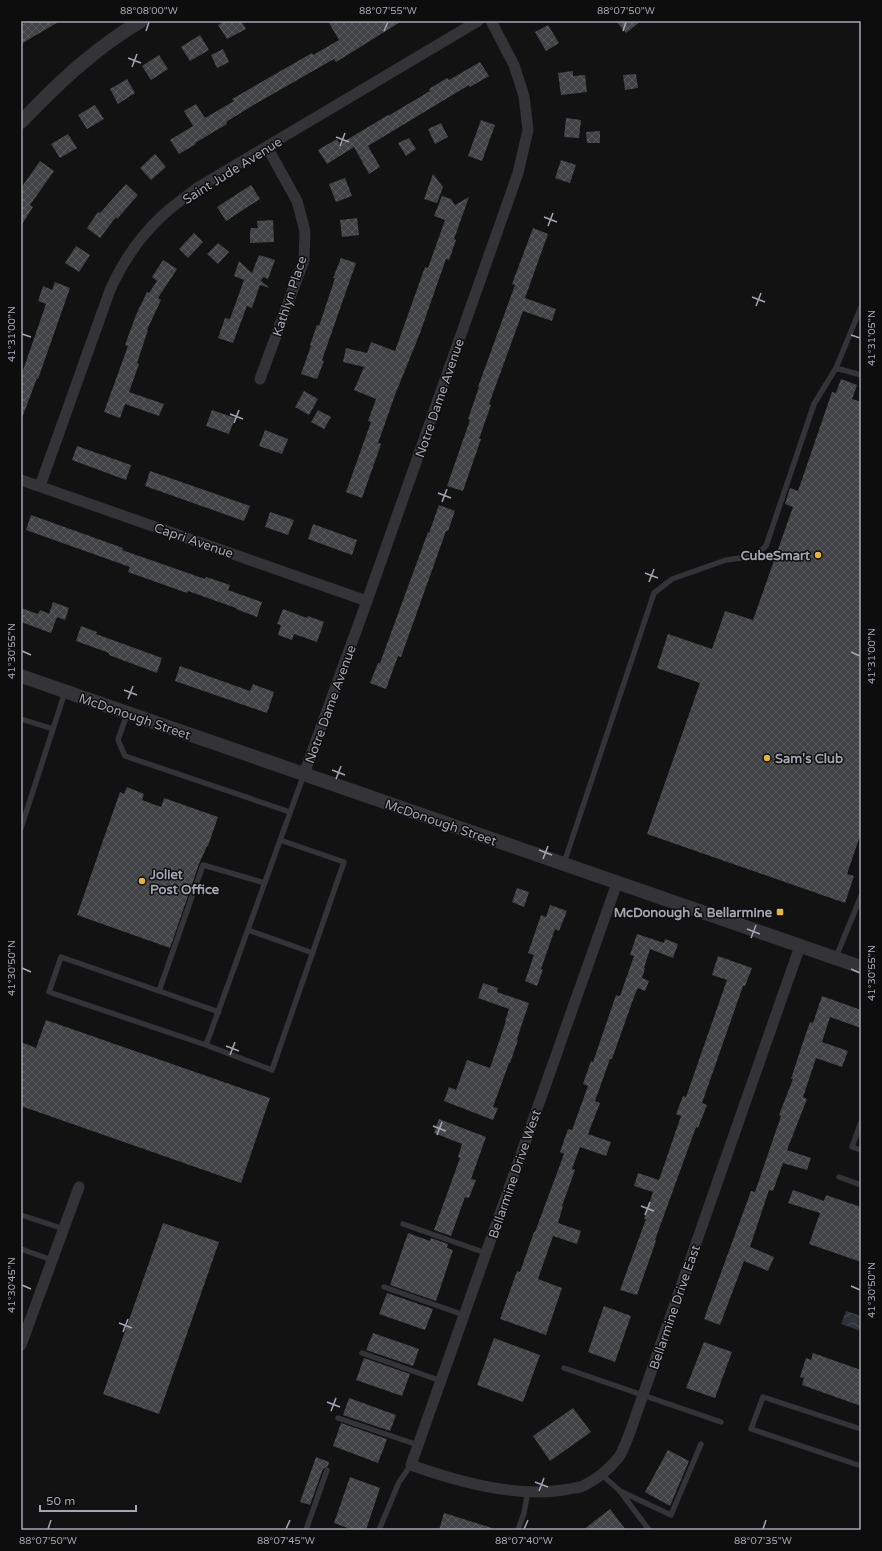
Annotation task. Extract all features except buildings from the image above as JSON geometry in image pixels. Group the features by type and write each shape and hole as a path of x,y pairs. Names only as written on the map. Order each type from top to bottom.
{"street":[{"path":"21,122 80,64 125,25 141,21"},
{"name":"Saint Jude Avenue","path":"40,486 110,290 120,268 132,250 164,215 197,188 478,21"},
{"name":"Notre Dame Avenue","path":"304,774 367,601 518,173 528,130 524,96 514,65 491,21"},
{"name":"Kathlyn Place","path":"260,380 304,260 305,231 297,201 267,147"},
{"name":"Capri Avenue","path":"21,480 367,601"},
{"name":"McDonough Street","path":"21,676 861,967"},
{"name":"Bellarmine Drive West","path":"411,1465 617,883"},
{"name":"Bellarmine Drive East","path":"411,1465 476,1485 528,1491 552,1492 583,1486 601,1474 619,1456 629,1435 800,946"},
{"path":"21,1345 24,1328 52,1260 79,1187"}],"lane":[{"path":"563,864 654,593 672,579 726,560 755,556 766,546 814,404 836,368 861,307"},
{"path":"836,368 861,375"},
{"path":"21,828 65,692"},
{"path":"127,713 118,740 125,756 290,812"},
{"path":"21,718 53,729"},
{"path":"206,1046 304,774"},
{"path":"219,1012 61,957 49,992 272,1070 344,862 280,840"},
{"path":"158,991 203,865 265,883"},
{"path":"836,958 861,896"},
{"path":"248,930 312,953"},
{"path":"861,1122 852,1147 861,1150"},
{"path":"839,1177 861,1185"},
{"path":"21,1215 64,1229"},
{"path":"403,1224 486,1253"},
{"path":"21,1249 52,1260"},
{"path":"384,1287 464,1315"},
{"path":"362,1353 441,1381"},
{"path":"564,1368 721,1422"},
{"path":"861,1429 763,1397 751,1429 861,1466"},
{"path":"338,1418 418,1445"},
{"path":"620,1491 671,1515 701,1444"},
{"path":"380,1530 399,1482 411,1465"},
{"path":"306,1530 327,1470"},
{"path":"601,1474 620,1491 649,1530"},
{"path":"518,1530 524,1513 528,1491"}],"water":[{"path":"846,1311 861,1316 861,1331 841,1324"}],"place":[{"name":"CubeSmart","path":"818,555"},
{"name":"Sam's Club","path":"767,758"},
{"name":"Joliet Post Office","path":"142,881"},
{"name":"McDonough & Bellarmine","path":"780,912"}]}
